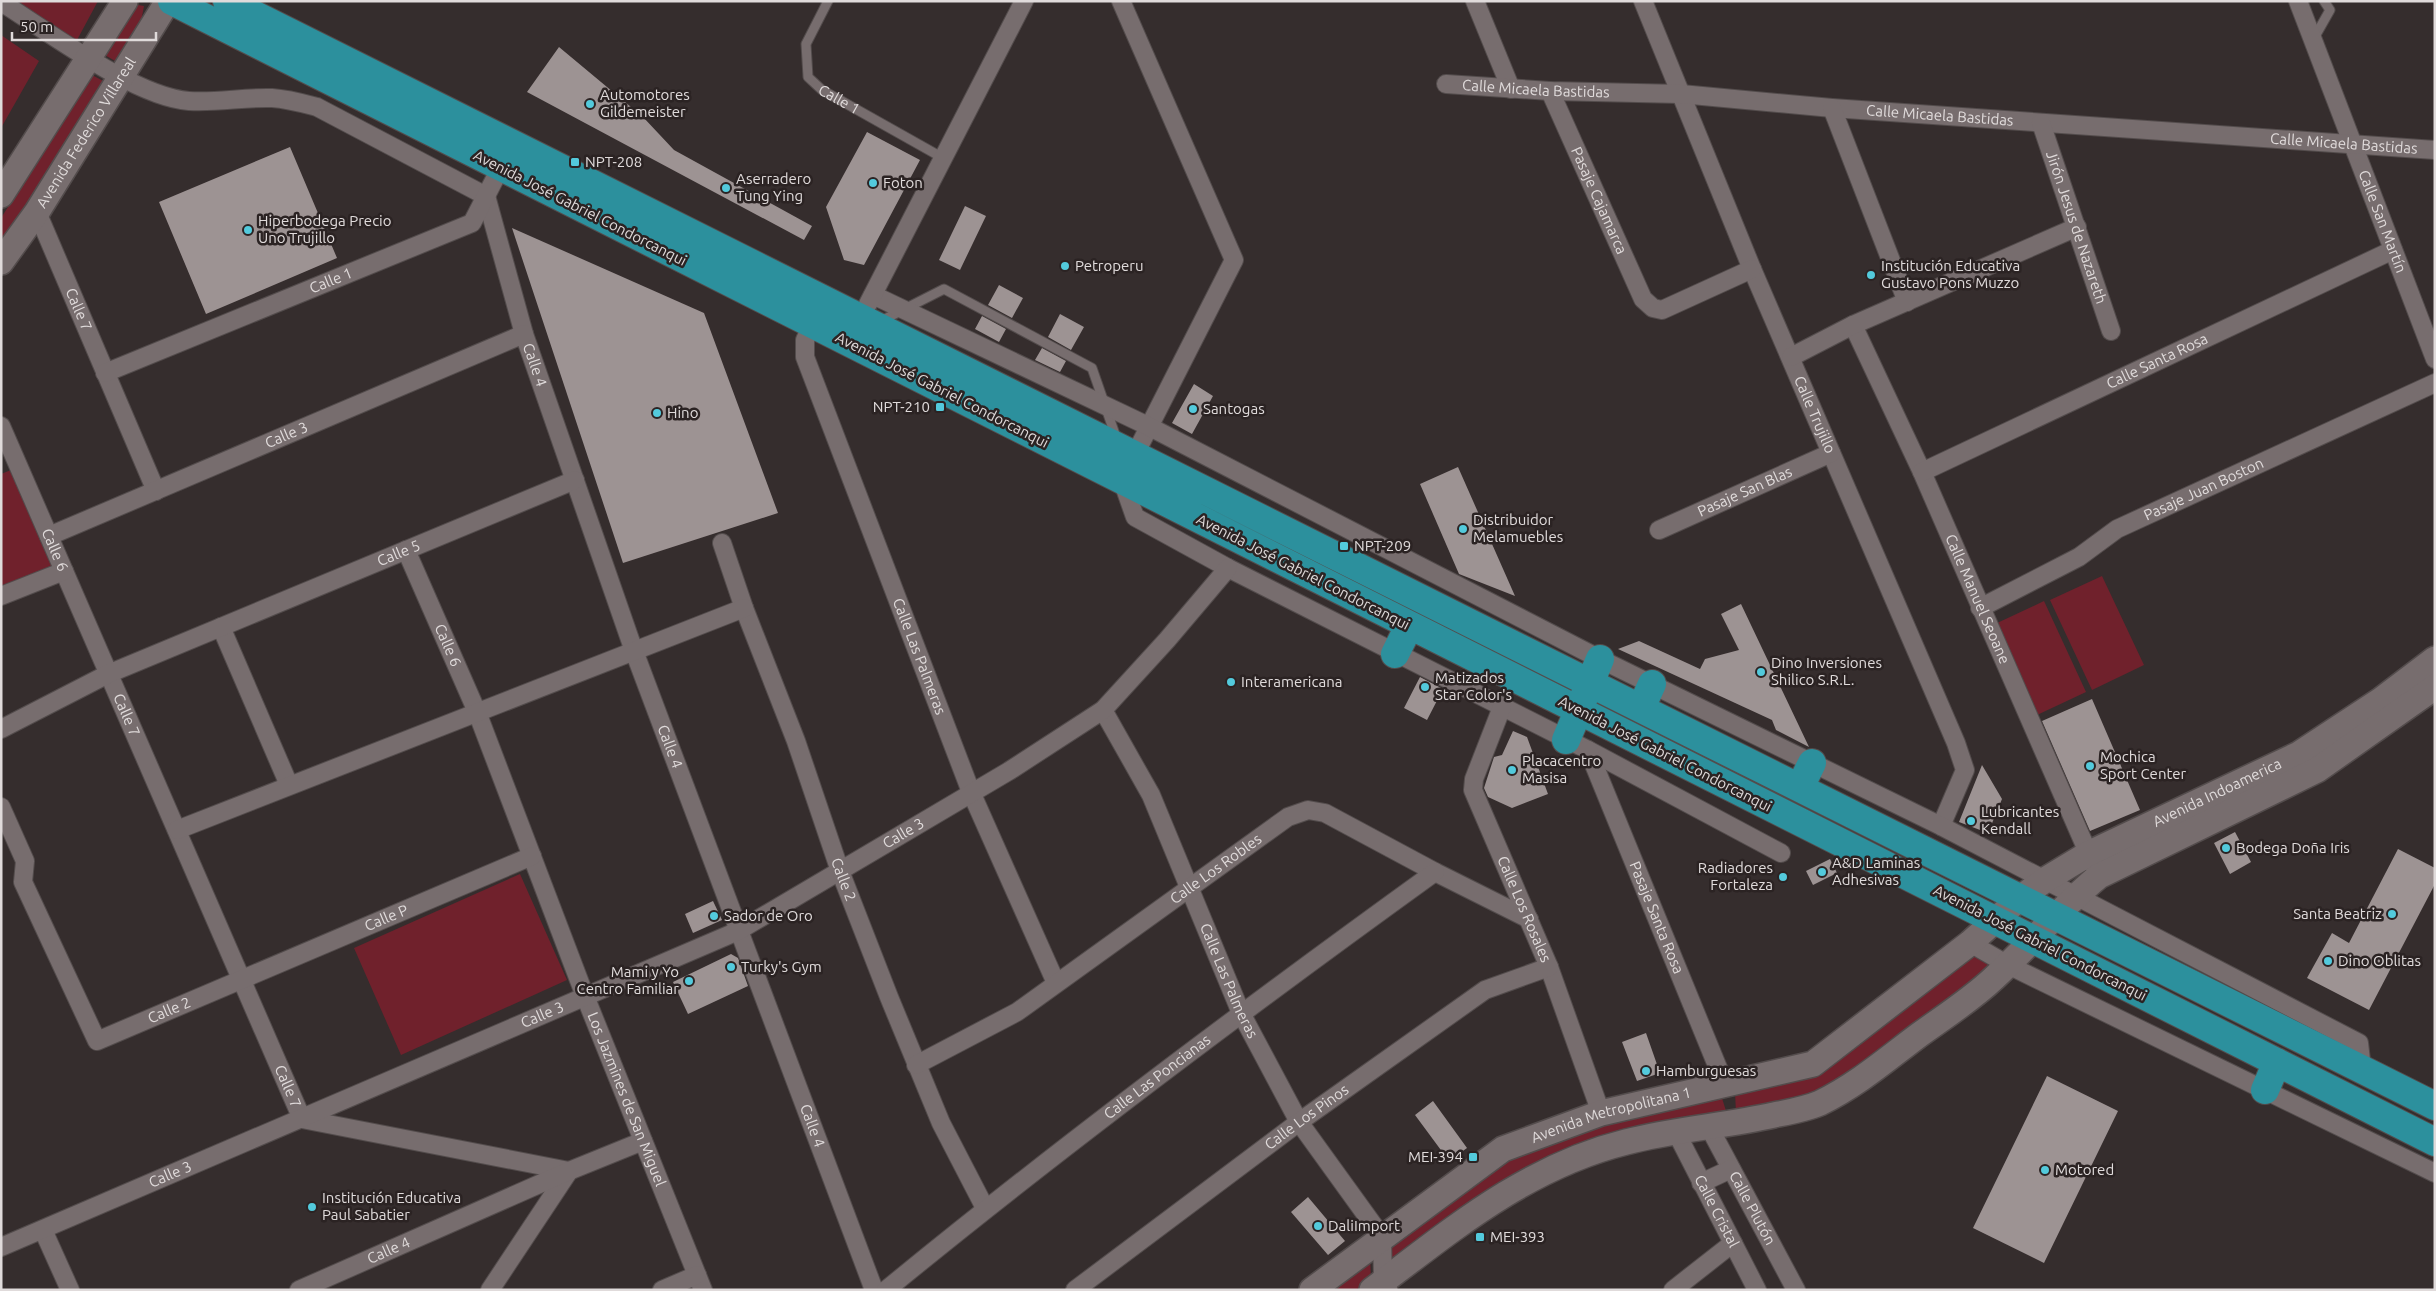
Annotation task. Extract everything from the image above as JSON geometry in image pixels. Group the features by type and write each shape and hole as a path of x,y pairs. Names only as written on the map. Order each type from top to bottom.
{"highway":[{"name":"Avenida José Gabriel Condorcanqui","path":"172,1 2435,1142"},
{"name":"Avenida José Gabriel Condorcanqui","path":"227,1 514,143 870,312 1127,451 1646,696 1800,787 2435,1106"},
{"path":"471,152 483,128"},
{"path":"1395,654 1409,626"},
{"path":"1577,745 1579,711 1596,671"},
{"path":"1800,787 1812,763"},
{"path":"2266,1090 2277,1062"}],"main road":[{"path":"1,195 126,1"},
{"name":"Avenida Federico Villareal","path":"1,262 37,212 168,1"},
{"name":"Avenida Indoamerica","path":"1996,921 2020,898 2045,880 2088,854 2299,754 2381,700 2435,659"},
{"name":"Avenida Indoamerica","path":"2034,940 2075,895 2099,876 2317,770 2435,687"},
{"name":"Avenida Metropolitana 1","path":"1312,1290 1503,1149 1601,1113 1813,1064 1996,921"},
{"name":"Avenida Metropolitana 1","path":"1381,1287 1483,1208 1514,1187 1550,1168 1624,1142 1788,1112 1817,1104 1842,1091 1867,1076 1966,1000 2008,965 2034,940"}],"street":[{"path":"848,342 870,312 944,158 1024,1"},
{"path":"1121,1 1234,260 1148,426 1127,451 1122,480 1135,517 1228,568 1577,745 1781,853"},
{"path":"1475,1 1511,88"},
{"name":"Calle San Martín","path":"2298,1 2434,354"},
{"path":"1,2 121,77 158,94 188,101 272,98 317,108 486,196"},
{"name":"Calle Trujillo","path":"1649,6 1680,94 1752,269 1956,744 1965,770 1941,826"},
{"name":"Calle Micaela Bastidas","path":"1446,84 1550,91 1680,94 1832,108 2435,150"},
{"name":"Pasaje Cajamarca","path":"1550,91 1643,299 1653,308 1662,310 1752,269"},
{"path":"1832,108 1907,302"},
{"name":"Jirón Jesus de Nazareth","path":"2041,123 2111,331"},
{"name":"Calle 1","path":"105,373 472,223 514,143"},
{"name":"Calle 4","path":"486,196 524,334 634,651 874,1290"},
{"name":"Calle 7","path":"37,212 156,491"},
{"path":"1791,357 1853,325 2077,227"},
{"name":"Calle Santa Rosa","path":"1922,472 2393,250"},
{"path":"870,312 905,308 1104,404 1148,426 1596,671"},
{"name":"Calle Las Palmeras","path":"812,325 805,340 805,357 971,792 1056,983"},
{"name":"Calle Manuel Seoane","path":"1853,325 1922,472 2099,876"},
{"name":"Calle 3","path":"49,536 524,334"},
{"name":"Pasaje Juan Boston","path":"1980,608 2079,557 2117,529 2435,384"},
{"name":"Calle 6","path":"1,426 7,454 49,536 108,674"},
{"name":"Pasaje San Blas","path":"1659,530 1831,453"},
{"name":"Calle 5","path":"1,729 108,674 575,480"},
{"name":"Calle 2","path":"722,543 744,608 796,741 840,871 916,1065 941,1123 985,1208"},
{"name":"Calle 6","path":"406,550 477,712"},
{"name":"Calle 3","path":"1,1247 738,931 971,792 1103,710 1167,640 1228,568"},
{"path":"1,596 64,571"},
{"path":"177,830 744,608"},
{"path":"222,627 289,785"},
{"name":"Calle 7","path":"108,674 302,1119 569,1171"},
{"path":"1646,696 1812,763 1941,826 2075,895 2359,1043 2362,1069"},
{"name":"Calle Los Rosales","path":"1502,707 1474,779 1473,790 1549,967 1601,1113"},
{"name":"Calle Las Palmeras","path":"1103,710 1151,794 1241,1013 1299,1122 1382,1237"},
{"name":"Los Jazmines de San Miguel","path":"477,712 585,996 700,1282"},
{"name":"Pasaje Santa Rosa","path":"1577,745 1725,1084"},
{"name":"Calle 2","path":"1,807 25,861 23,882 97,1041 242,979"},
{"name":"Calle Los Robles","path":"916,1065 1016,1012 1288,817 1308,810 1325,813 1435,872 1529,919"},
{"name":"Calle P","path":"242,979 532,856"},
{"name":"Calle Las Poncianas","path":"886,1290 985,1208 1241,1013 1435,872"},
{"path":"1970,943 2008,965 2435,1173"},
{"name":"Calle Los Pinos","path":"1075,1290 1299,1122 1485,990 1549,967"},
{"name":"Calle Plutón","path":"1708,1127 1796,1290"},
{"name":"Calle Cristal","path":"1676,1132 1756,1290"},
{"name":"Calle 4","path":"299,1290 569,1171 643,1141"},
{"path":"1701,1183 1731,1169"},
{"path":"490,1290 569,1171"},
{"path":"43,1230 70,1290"},
{"path":"1381,1287 1382,1237"},
{"path":"1673,1290 1733,1243"},
{"path":"662,1290 700,1282"}],"lane":[{"name":"Calle 1","path":"828,1 806,44 808,77 822,90 944,158"},
{"path":"2313,41 2330,10 2324,1"},
{"path":"870,312 905,308 944,288 1092,368 1104,404 1127,451"}],"shaded area":[{"path":"14,1 98,1 77,40"},
{"path":"126,3 144,6 140,27 117,62 103,54"},
{"path":"1,35 39,61 1,128"},
{"path":"92,75 105,82 1,244 1,218"},
{"path":"11,470 56,568 1,590 1,474"},
{"path":"2102,576 2144,665 2092,690 2050,600"},
{"path":"2044,601 2086,692 2037,715 1995,624"},
{"path":"520,874 567,980 401,1055 354,948"},
{"path":"1970,954 1993,965 1858,1068 1815,1095 1736,1114 1735,1091 1815,1072"},
{"path":"1721,1095 1727,1114 1617,1136 1393,1264 1390,1240 1503,1160 1608,1123"},
{"path":"1370,1258 1371,1278 1356,1290 1329,1290"}],"building":[{"path":"559,47 643,117 674,150 812,226 804,240 527,92"},
{"name":"Foton","path":"867,132 920,160 864,265 844,260 826,207"},
{"name":"Hiperbodega Precio Uno Trujillo","path":"290,147 337,258 206,314 159,202"},
{"path":"965,206 986,216 960,270 939,260"},
{"name":"Hino","path":"512,228 704,313 778,513 623,563"},
{"path":"999,285 1023,298 1012,318 988,305"},
{"path":"1060,314 1084,327 1071,350 1048,337"},
{"path":"982,316 1006,329 999,342 975,329"},
{"path":"1042,348 1066,361 1060,372 1035,360"},
{"name":"Santogas","path":"1194,384 1213,396 1192,434 1172,423"},
{"name":"Distribuidor Melamuebles","path":"1458,467 1515,596 1459,574 1420,484"},
{"path":"1741,604 1809,747 1776,730 1772,720 1618,649 1639,641 1700,669 1705,659 1739,650 1721,614"},
{"path":"1420,677 1443,689 1427,720 1404,708"},
{"name":"Mochica Sport Center","path":"2092,699 2140,810 2090,831 2042,721"},
{"name":"Placacentro Masisa","path":"1513,731 1527,737 1548,794 1512,808 1488,797 1484,788 1494,757 1502,755"},
{"path":"1982,765 2002,799 1988,833 1959,822"},
{"path":"2235,832 2251,862 2230,874 2214,843"},
{"name":"Santa Beatriz","path":"2398,849 2435,868 2435,884 2369,1010 2307,978 2332,933 2349,943"},
{"name":"A&D Laminas Adhesivas","path":"1830,859 1837,873 1813,885 1806,871"},
{"path":"713,901 722,920 693,933 685,914"},
{"path":"731,954 738,958 748,986 688,1014 673,982"},
{"path":"1646,1033 1660,1073 1637,1081 1622,1042"},
{"name":"Motored","path":"2047,1076 2118,1111 2044,1263 1973,1228"},
{"path":"1433,1101 1467,1148 1449,1161 1415,1115"},
{"name":"DaliImport","path":"1308,1197 1345,1241 1328,1255 1291,1212"}],"place":[{"name":"Automotores Gildemeister","path":"590,104"},
{"name":"NPT-208","path":"575,162"},
{"name":"Foton","path":"873,183"},
{"name":"Aserradero Tung Ying","path":"726,188"},
{"name":"Hiperbodega Precio Uno Trujillo","path":"248,230"},
{"name":"Petroperu","path":"1065,266"},
{"name":"Institución Educativa Gustavo Pons Muzzo","path":"1871,275"},
{"name":"NPT-210","path":"940,407"},
{"name":"Santogas","path":"1193,409"},
{"name":"Hino","path":"657,413"},
{"name":"Distribuidor Melamuebles","path":"1463,529"},
{"name":"NPT-209","path":"1344,546"},
{"name":"Dino Inversiones Shilico S.R.L.","path":"1761,672"},
{"name":"Interamericana","path":"1231,682"},
{"name":"Matizados Star Color's","path":"1425,687"},
{"name":"Mochica Sport Center","path":"2090,766"},
{"name":"Placacentro Masisa","path":"1512,770"},
{"name":"Lubricantes Kendall","path":"1971,821"},
{"name":"Bodega Doña Iris","path":"2226,848"},
{"name":"A&D Laminas Adhesivas","path":"1822,872"},
{"name":"Radiadores Fortaleza","path":"1783,877"},
{"name":"Santa Beatriz","path":"2392,914"},
{"name":"Sador de Oro","path":"714,916"},
{"name":"Dino Oblitas","path":"2328,961"},
{"name":"Turky's Gym","path":"731,967"},
{"name":"Mami y Yo Centro Familiar","path":"689,981"},
{"name":"Hamburguesas","path":"1646,1071"},
{"name":"MEI-394","path":"1473,1157"},
{"name":"Motored","path":"2045,1170"},
{"name":"Institución Educativa Paul Sabatier","path":"312,1207"},
{"name":"DaliImport","path":"1318,1226"},
{"name":"MEI-393","path":"1480,1237"}]}
